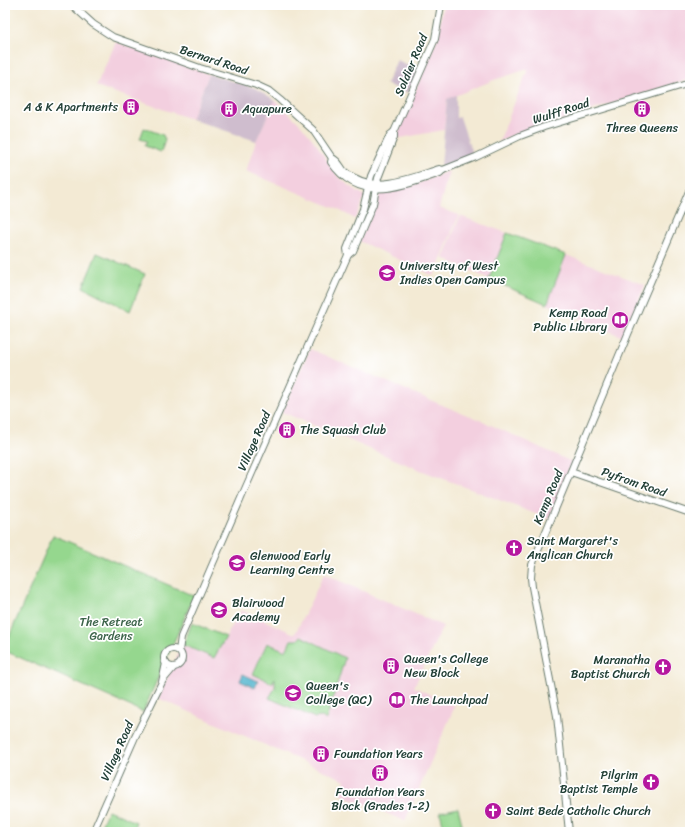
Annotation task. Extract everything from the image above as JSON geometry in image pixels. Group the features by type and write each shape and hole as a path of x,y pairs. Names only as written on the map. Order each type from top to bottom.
{"main road":[{"name":"Bernard Road","path":"72,5 93,24 114,37 200,68 256,85 269,91 313,130 332,158 331,162 341,174 356,184 368,185"},
{"name":"Soldier Road","path":"376,186 394,137 394,132 435,39 442,5"},
{"name":"Wulff Road","path":"368,185 403,185 440,173 443,170 476,157 520,136 551,125 690,83"},
{"name":"Soldier Road","path":"368,185 390,135 394,132"},
{"name":"Village Road","path":"348,255 347,249 363,210 368,185"},
{"name":"Village Road","path":"93,832 135,737 163,680 174,667 182,661 182,656 179,651 181,637 348,255 353,251 372,204 376,186"},
{"name":"Kemp Road","path":"569,832 557,716 532,587 531,571 533,560 690,190"},
{"name":"Pyfrom Road","path":"571,472 690,513"},
{"name":"Village Road","path":"163,680 166,663 164,659 165,655 181,637"},
{"path":"171,649 179,651"},
{"path":"166,663 174,667"}],"shaded area":[{"path":"443,5 690,5 690,14 685,13 690,15 690,79 511,136 499,142 528,69 494,80 447,99 444,130 395,139 438,36"},
{"path":"116,42 209,74 191,119 96,86"},
{"path":"397,60 419,70 408,93 386,84"},
{"path":"209,74 255,88 275,100 256,141 191,119"},
{"path":"456,95 456,118 460,117 473,156 441,167 447,99"},
{"path":"275,100 301,125 317,145 337,175 365,196 355,219 335,208 246,171 256,141"},
{"path":"449,171 439,208 459,215 434,276 359,241 379,195 411,186"},
{"path":"460,216 507,233 489,279 443,258"},
{"path":"566,255 645,285 623,337 547,304"},
{"path":"310,349 480,420 572,462 549,519 420,470 282,412"},
{"name":"Queen's College (QC)","path":"324,574 443,626 414,687 455,706 405,821 340,794 345,780 158,698 182,645 214,658 241,610 295,634"}],"green space":[{"path":"144,128 163,135 165,140 161,152 145,146 147,141 140,139"},
{"path":"507,233 566,255 547,304 489,279"},
{"path":"97,253 145,274 130,311 83,287"},
{"name":"The Retreat Gardens","path":"53,535 194,596 143,712 5,651 5,646"},
{"path":"192,623 226,637 214,658 183,645"},
{"path":"301,636 345,658 326,720 322,717 315,718 269,698 275,688 275,678 272,683 253,674 267,643 286,651 291,640 298,640"},
{"path":"458,808 464,832 445,832 440,812"},
{"path":"108,810 136,822 132,832 98,832"}],"water":[{"path":"243,674 258,681 255,688 240,681"}],"place":[{"name":"A & K Apartments","path":"131,107"},
{"name":"Aquapure","path":"229,109"},
{"name":"Three Queens","path":"642,109"},
{"name":"University of West Indies Open Campus","path":"387,273"},
{"name":"Kemp Road Public Library","path":"620,320"},
{"name":"The Squash Club","path":"287,430"},
{"name":"Saint Margaret's Anglican Church","path":"514,548"},
{"name":"Glenwood Early Learning Centre","path":"237,563"},
{"name":"Blairwood Academy","path":"219,610"},
{"name":"Queen's College New Block","path":"391,666"},
{"name":"Maranatha Baptist Church","path":"663,667"},
{"name":"Queen's College (QC)","path":"293,693"},
{"name":"The Launchpad","path":"397,700"},
{"name":"Foundation Years","path":"321,754"},
{"name":"Foundation Years Block (Grades 1-2)","path":"380,773"},
{"name":"Pilgrim Baptist Temple","path":"651,782"},
{"name":"Saint Bede Catholic Church","path":"493,811"}]}
